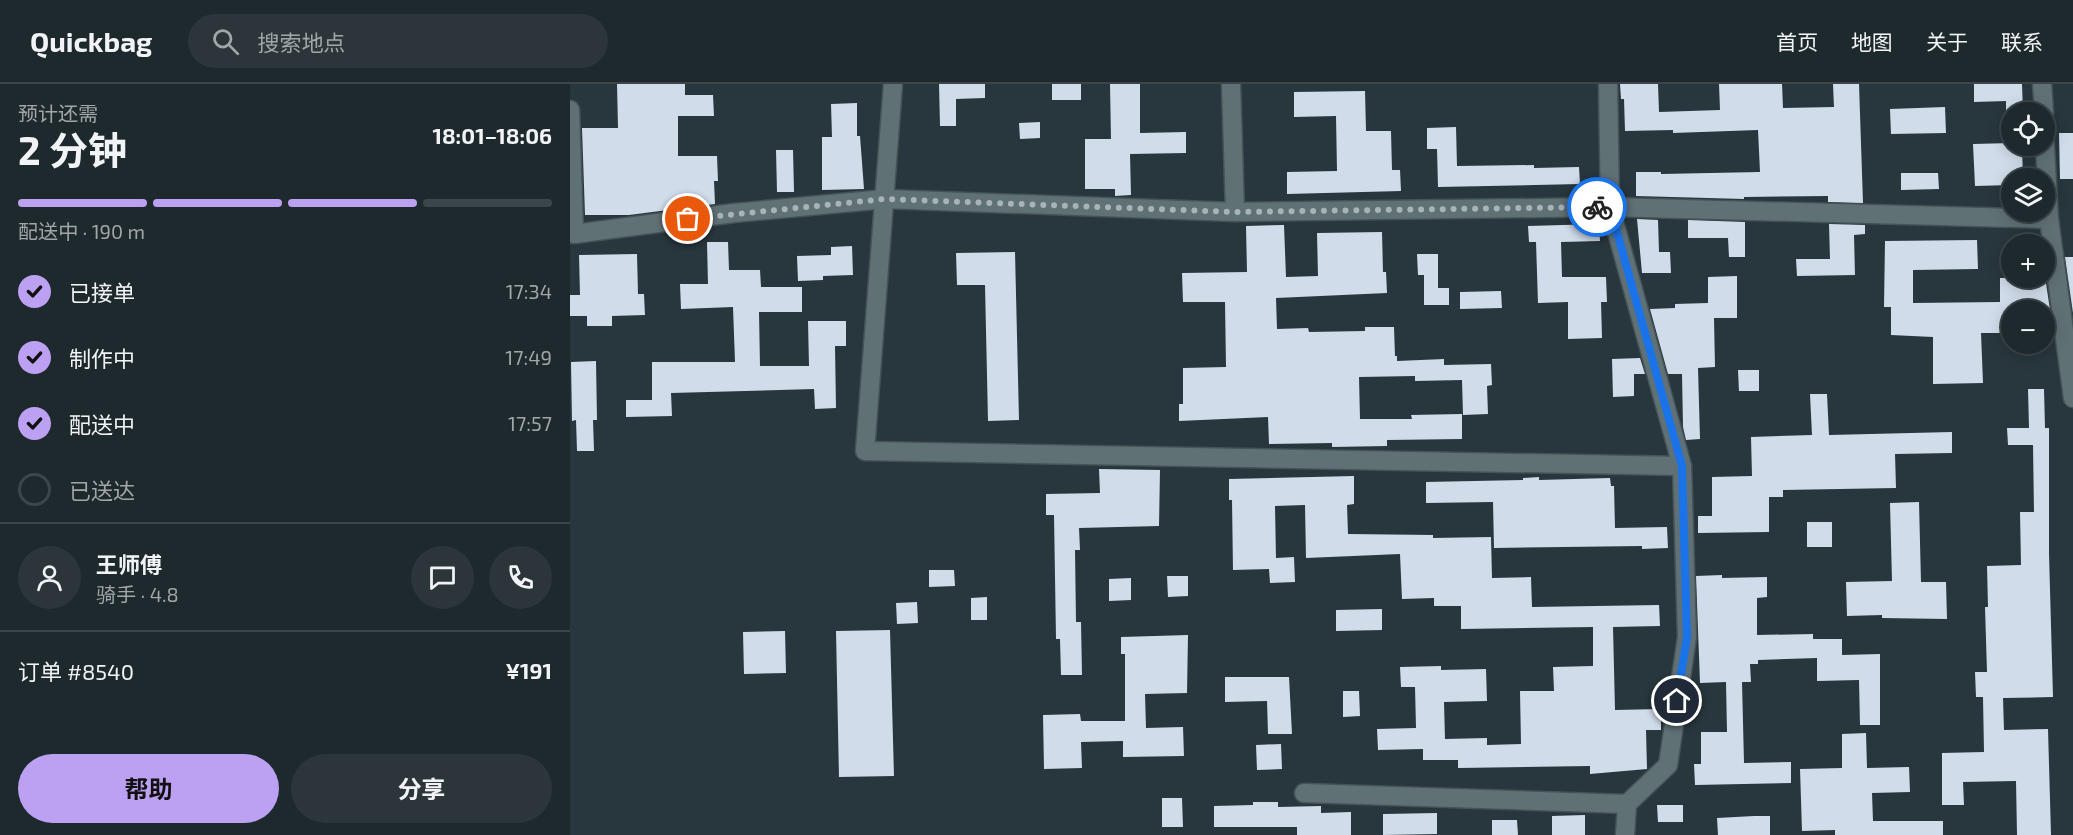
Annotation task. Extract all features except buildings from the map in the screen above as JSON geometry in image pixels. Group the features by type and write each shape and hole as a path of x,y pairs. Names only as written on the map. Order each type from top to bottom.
{"street":[{"path":"893,84 865,451 1682,466"},
{"path":"1231,84 1234,212"},
{"path":"1608,84 1610,207 1682,466 1687,637 1668,765 1627,804 1625,835"},
{"path":"2042,84 2043,102"},
{"path":"570,110 574,234 734,213 885,199 1234,212 1610,207 2001,218"},
{"path":"2049,222 2073,398"},
{"path":"1304,793 1627,804"}],"way so far":[{"path":"688,219 885,199 1234,212 1597,207"}],"route":[{"path":"1597,207 1610,207 1682,466 1687,637 1677,701"}]}
